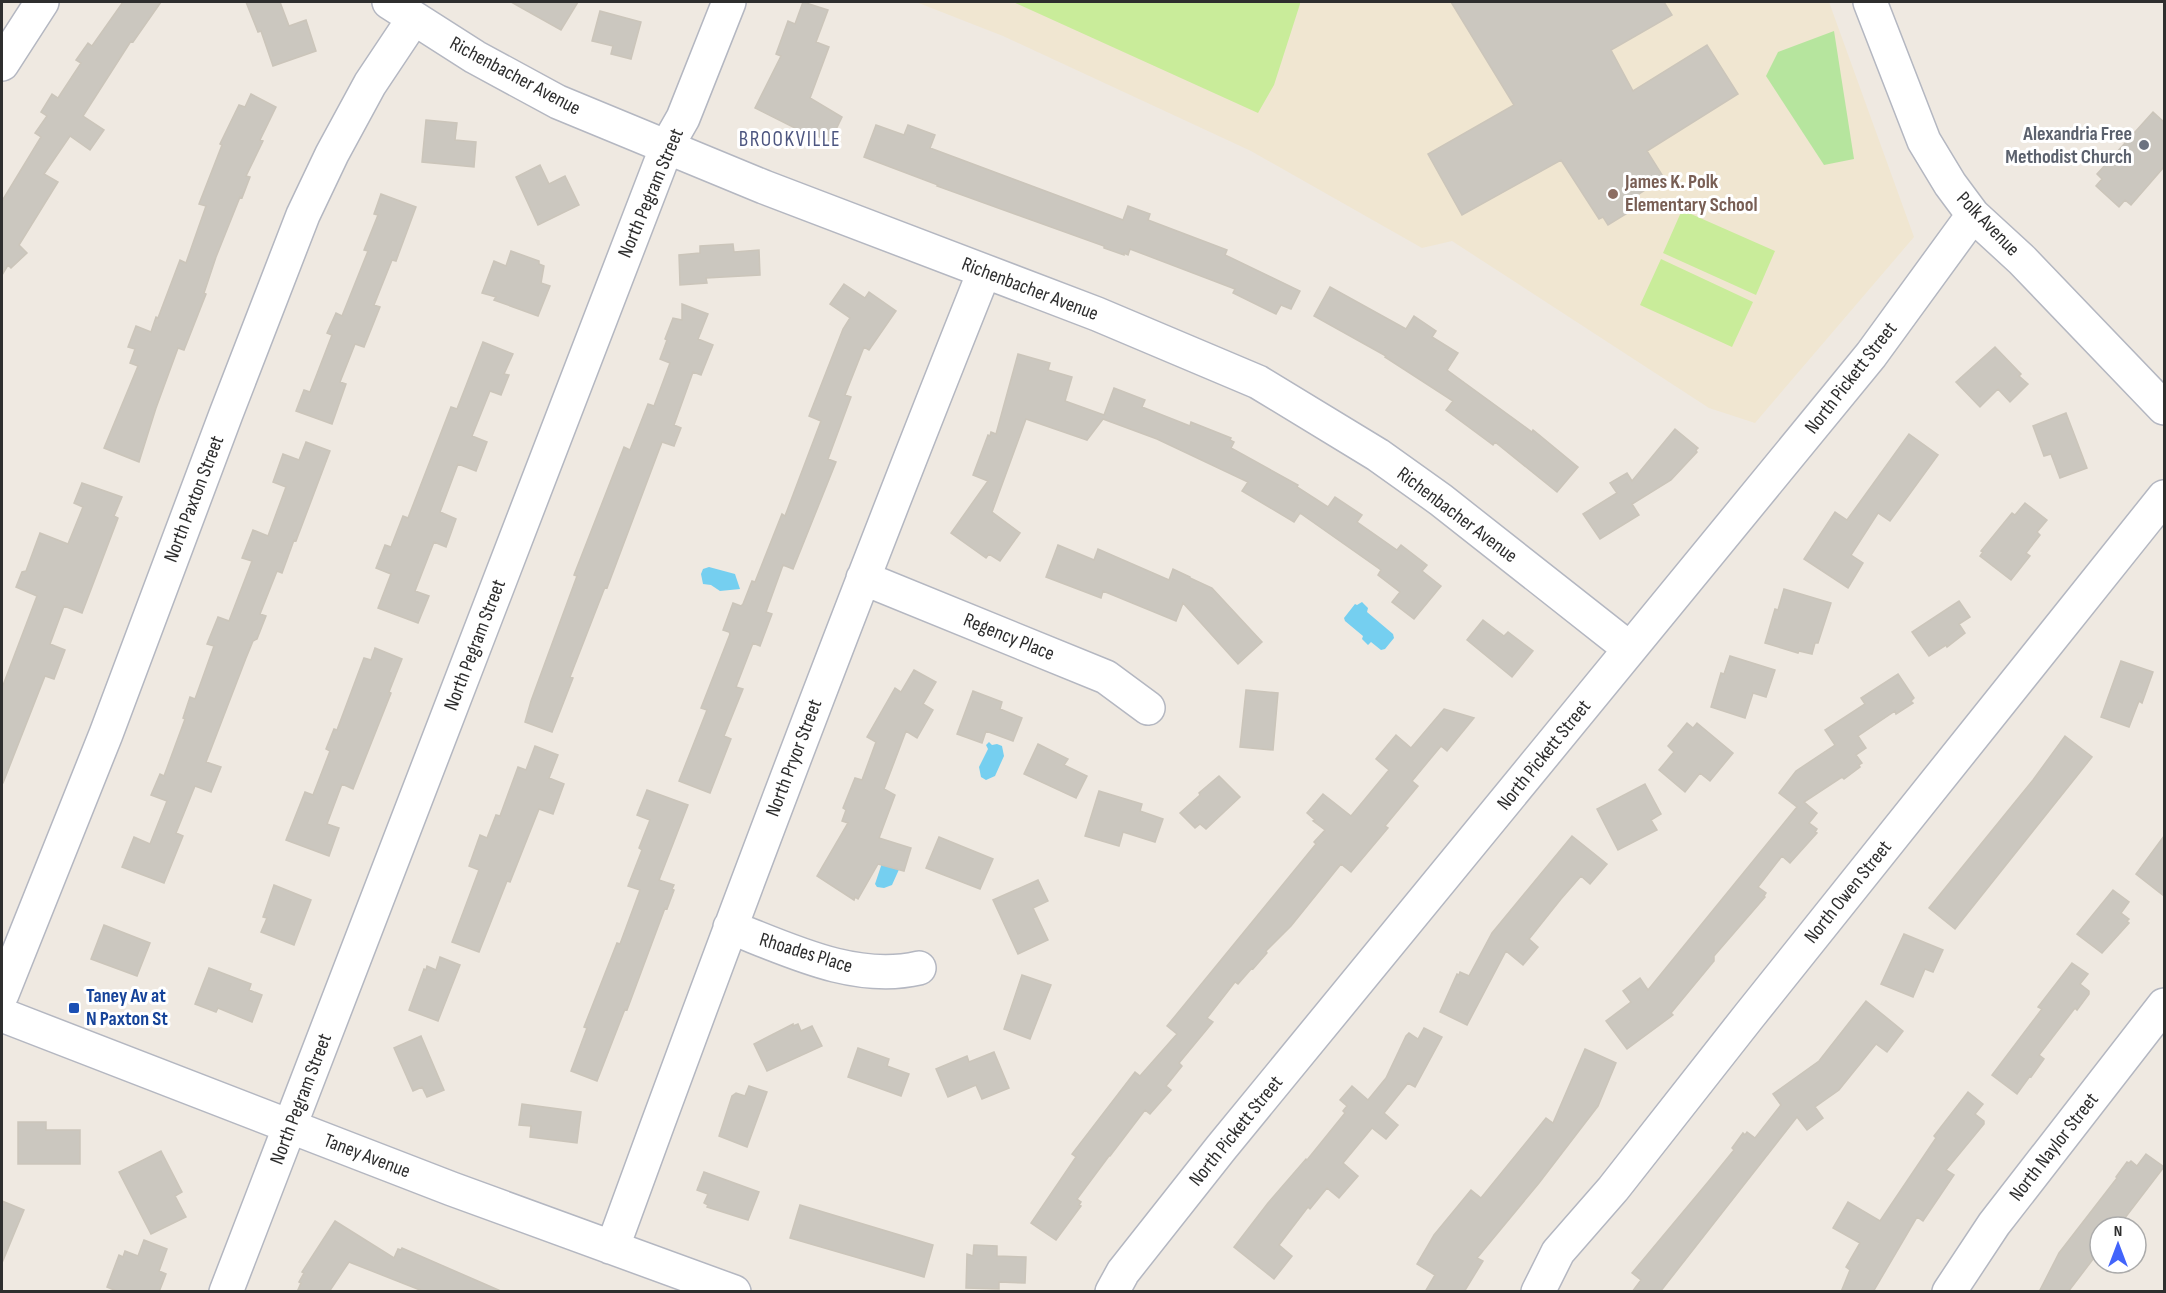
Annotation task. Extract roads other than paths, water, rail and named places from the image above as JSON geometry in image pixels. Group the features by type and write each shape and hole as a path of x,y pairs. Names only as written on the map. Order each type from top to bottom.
{"street":[{"path":"2,64 42,2"},
{"name":"North Pegram Street","path":"226,1292 667,146 683,118 729,2"},
{"name":"Polk Avenue","path":"1870,2 1924,141 1950,184 1973,215 2022,260 2164,408"},
{"name":"Richenbacher Avenue","path":"402,10 476,57 558,102 746,180 1096,314 1258,382 1378,455 1441,500 1629,649"},
{"name":"North Paxton Street","path":"2,994 106,734 303,215 332,154 370,84 402,10"},
{"name":"North Pickett Street","path":"1112,1292 1124,1272 1221,1148 1870,356 1973,215"},
{"name":"North Pryor Street","path":"610,1247 616,1238 730,927 863,578 984,272"},
{"name":"North Owen Street","path":"1538,1292 1558,1252 1613,1189 2164,497"},
{"name":"Regency Place","path":"863,578 1106,677 1148,708"},
{"name":"Rhoades Place","path":"730,927 790,951 847,968 900,972 920,968"},
{"name":"North Naylor Street","path":"1949,1292 1994,1224 2164,1005"},
{"name":"Taney Avenue","path":"2,1015 290,1127 734,1292"}],"water":[{"path":"709,567 735,574 740,589 720,591 711,585 703,584 701,574 703,569"},
{"path":"1362,602 1368,608 1367,612 1393,634 1394,638 1385,649 1381,650 1371,642 1368,645 1362,639 1363,636 1345,621 1344,618 1355,604"},
{"path":"989,742 992,745 1002,746 1004,756 995,776 986,780 981,777 979,767"},
{"path":"883,860 901,865 892,885 884,888 877,887 875,884"}],"place":[{"name":"Alexandria Free Methodist Church","path":"2144,145"},
{"name":"James K. Polk Elementary School","path":"1613,194"},
{"name":"Taney Av at N Paxton St","path":"74,1008"}],"district":[{"name":"BROOKVILLE","path":"790,139"}]}
